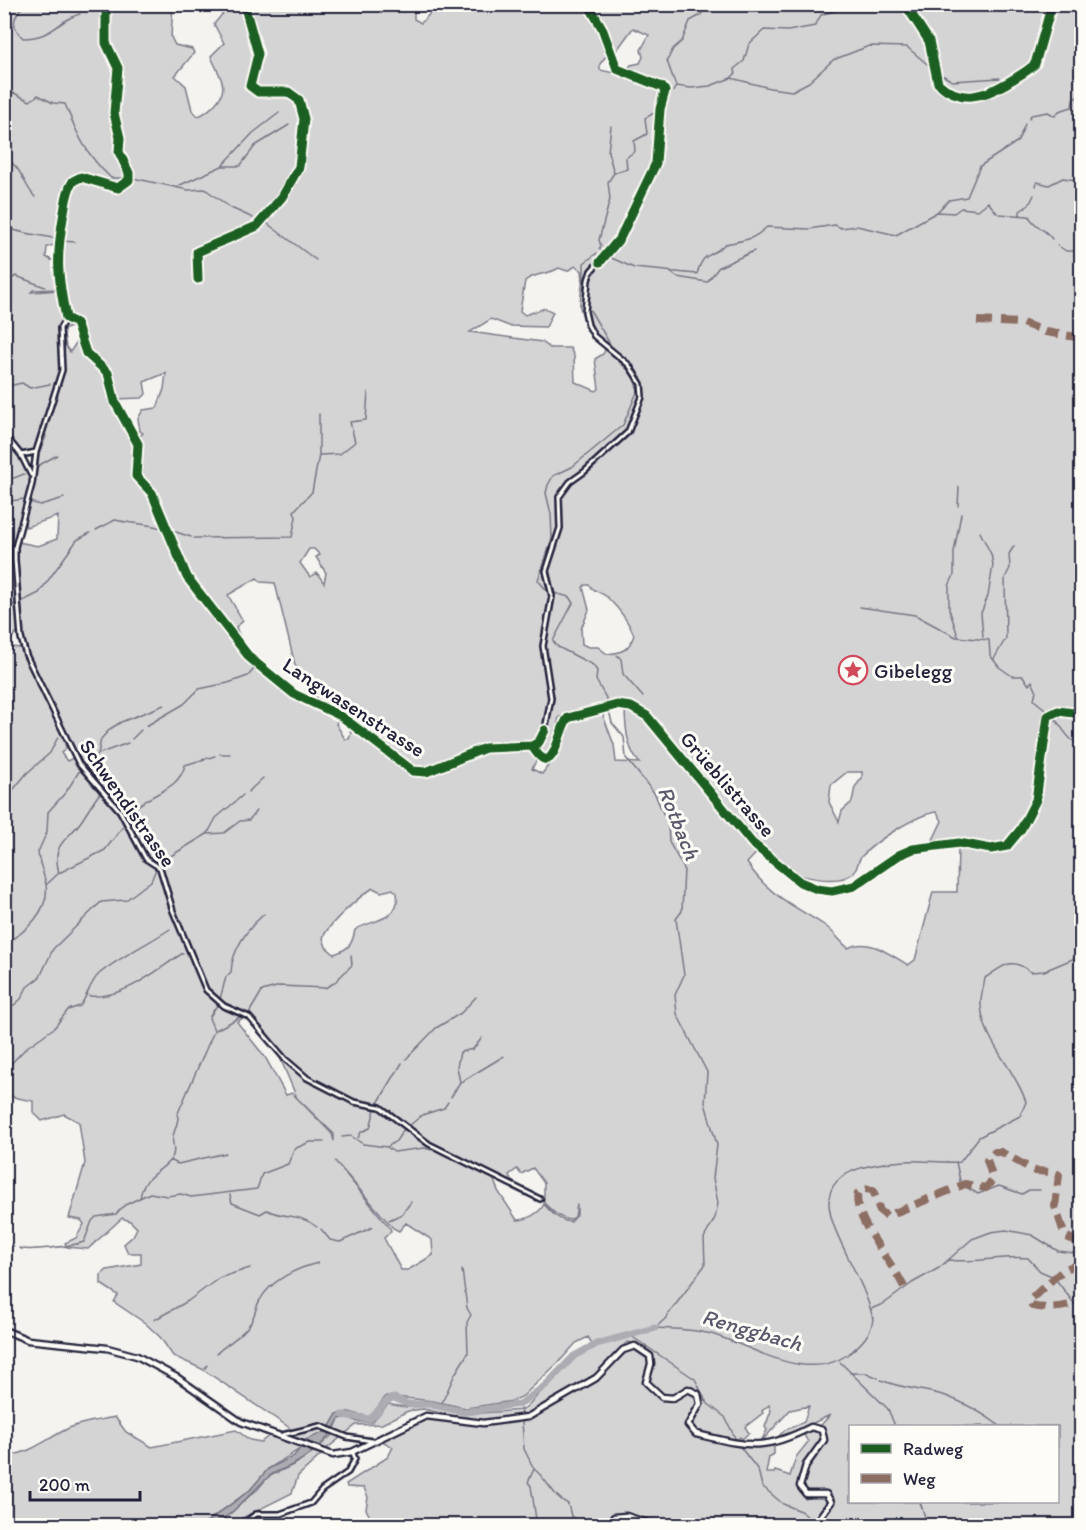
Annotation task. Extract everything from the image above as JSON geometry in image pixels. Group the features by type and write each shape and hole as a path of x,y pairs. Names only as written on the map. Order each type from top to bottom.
{"street":[{"path":"21,455 36,452 62,370 60,328 66,318 57,252 70,185 75,178 81,177 118,188 127,183 129,177 119,152 120,138 114,113 118,68 106,43 106,4"},
{"path":"532,746 538,742 545,730 551,698 543,646 552,596 546,571 560,528 561,491 628,432 642,397 639,379 615,352 594,336 585,312 590,274 620,238 656,163 660,109 664,91 662,87 617,69 605,35 588,4"},
{"path":"905,4 929,41 938,83 962,97 979,97 1026,72 1038,59 1052,4"},
{"name":"Langwasenstrasse","path":"66,318 76,323 86,353 108,373 115,402 138,444 136,476 152,493 187,577 254,662 294,694 341,716 413,771 426,772 485,748 532,746"},
{"path":"4,434 21,455 31,475"},
{"name":"Schwendistrasse","path":"36,452 31,475 32,484 15,546 22,646 79,764 120,811 146,859 160,868 185,941 206,990 224,1006 249,1017 285,1059 307,1078 354,1102 380,1107 429,1144 540,1199"},
{"name":"Grüeblistrasse","path":"532,746 538,756 547,759 553,757 556,753 560,729 568,718 612,705 631,707 647,717 752,843 800,882 817,889 832,891 854,886 898,855 913,849 959,843 992,849 1006,846 1021,829 1036,800 1048,716 1061,710 1082,714"},
{"path":"4,1330 28,1340 107,1348 137,1356 178,1378 241,1422 333,1455 352,1452 426,1416 483,1423 522,1419 596,1378 625,1348 638,1347 649,1354 651,1359 646,1377 648,1384 662,1397 673,1398 688,1389 698,1394 700,1404 688,1425 696,1434 760,1446 779,1442 811,1427 822,1430 824,1440 809,1460 800,1484 806,1494 822,1492 830,1497 830,1506 814,1524"},
{"path":"282,1435 325,1427 372,1442"},
{"path":"240,1526 256,1514 283,1514 312,1503 322,1490 348,1472 355,1459 352,1452"},
{"path":"608,1526 612,1518 621,1515 657,1526"}],"shaded area":[{"path":"444,4 1081,5 1081,1525 374,1525 366,1509 368,1497 364,1488 347,1487 346,1484 388,1457 393,1447 382,1441 383,1439 433,1417 484,1426 525,1420 596,1380 630,1348 637,1349 648,1357 650,1364 644,1381 664,1400 675,1400 688,1391 697,1394 698,1407 687,1424 692,1434 740,1447 774,1446 774,1454 769,1457 766,1473 775,1471 790,1476 796,1457 808,1442 803,1433 813,1428 821,1431 823,1440 807,1461 798,1485 805,1499 822,1495 824,1490 807,1493 801,1484 809,1463 824,1439 825,1435 821,1425 830,1415 773,1442 785,1430 804,1422 809,1406 790,1410 760,1443 767,1430 765,1427 771,1411 769,1405 762,1411 763,1413 745,1427 749,1433 742,1439 740,1437 735,1441 697,1433 691,1429 690,1423 702,1402 699,1393 688,1387 667,1396 658,1393 648,1380 653,1362 649,1353 640,1345 627,1342 596,1376 527,1416 477,1421 423,1409 408,1411 382,1424 356,1425 325,1450 319,1447 332,1435 339,1419 345,1416 358,1422 372,1422 388,1404 405,1407 431,1406 466,1414 523,1410 577,1356 595,1348 588,1337 576,1343 523,1396 513,1401 466,1408 433,1401 386,1396 370,1417 349,1412 338,1414 327,1432 306,1441 288,1435 293,1431 287,1426 202,1369 173,1356 160,1337 145,1323 114,1302 118,1295 101,1284 101,1275 107,1270 141,1264 141,1253 128,1253 124,1244 133,1236 137,1228 130,1221 122,1218 88,1249 67,1247 65,1243 76,1238 84,1224 81,1220 69,1218 85,1163 79,1122 64,1114 42,1121 33,1112 33,1101 13,1097 5,1092 4,436 27,468 31,487 35,461 46,437 45,432 63,366 36,450 28,455 19,452 5,433 4,286 9,284 4,283 5,5 173,5 171,37 175,45 192,49 194,53 175,76 186,86 192,110 198,116 205,113 219,99 223,87 211,56 224,43 214,24 225,11 219,5 414,5 414,19 421,23 435,8","holes":["633,28 649,35 641,50 643,57 640,63 631,65 623,75 600,70 600,64 606,56 614,54","77,174 81,175 80,179 73,182 58,258 65,310 79,325 87,352 107,370 115,399 142,398 146,394 144,382 166,373 164,389 157,408 143,410 138,419 140,431 143,433 137,439 140,451 136,475 152,494 135,478 137,444 111,394 107,372 85,354 80,337 70,352 66,347 63,330 77,325 71,320 65,321 61,328 63,361 59,328 63,312 60,290 31,292 60,289 55,262 46,257 47,247 57,244 69,187","576,266 582,271 581,311 591,327 608,344 603,354 595,359 599,389 596,391 575,382 574,356 570,348 550,348 542,342 470,332 491,319 509,326 546,327 553,312 545,308 525,315 520,311 525,281 559,268 567,271","30,488 24,519 26,527 58,516 57,539 38,546 18,542 16,560 23,647 75,757 67,761 61,753 66,749 64,737 21,648 12,647 11,639 19,630 15,548","161,513 189,579 245,649 236,627 243,621 228,595 257,578 261,582 275,583 295,665 301,674 315,683 317,702 342,716 371,739 344,720 351,733 349,739 345,739 336,724 339,716 298,697 253,662 187,579","309,549 314,549 320,555 316,557 326,573 324,583 317,573 310,577 300,563","585,585 589,585 607,597 617,607 634,635 630,644 624,650 607,654 598,647 588,647 582,644 581,629 589,610 583,587","617,703 630,707 651,722 629,707 625,707 628,737 632,752 640,763 616,762 614,745 601,710 565,721 558,752 542,774 532,769 537,759 553,749 559,717","656,726 691,765 726,810 724,811 707,790 702,789 701,781","847,772 862,772 862,778 855,787 852,802 842,811 839,822 829,802 831,785","937,812 942,821 931,844 955,839 958,849 957,892 933,892 915,960 908,965 879,948 864,944 848,948 827,927 773,892 747,863 762,847 788,871 818,879 847,877 856,870 861,857 867,851 897,829","373,888 381,892 393,889 397,893 394,909 390,915 355,930 349,946 334,954 326,947 323,938 326,932 353,904","246,1016 267,1033 288,1061 305,1076 278,1053 297,1098 334,1134 334,1141 332,1134 292,1093 286,1095 265,1057 237,1022","305,1076 352,1100 380,1106 430,1143 512,1183 509,1175 517,1169 521,1174 533,1168 544,1183 544,1203 559,1216 570,1220 575,1217 577,1204 577,1215 571,1222 563,1220 544,1204 533,1215 517,1220 498,1191 492,1175 434,1148 401,1124 397,1124 386,1111 346,1100 325,1090","335,1161 393,1228 399,1231 406,1223 432,1240 433,1255 408,1270 401,1270 384,1238 391,1231 390,1228"]},
{"path":"349,1412 350,1417 339,1419 331,1433 310,1454 271,1475 221,1520 202,1526 250,1490 268,1469 294,1456 301,1447 298,1443 327,1431 337,1414"},
{"path":"115,1417 126,1432 152,1447 236,1430 250,1440 261,1442 270,1435 298,1443 300,1449 268,1469 250,1490 202,1525 5,1526 5,1456 31,1449 74,1426"},
{"path":"312,1450 322,1454 298,1476 292,1493 228,1525 212,1526 257,1490 268,1477 297,1463"}],"waterway":[{"path":"24,4 14,21 16,29 23,38 42,35 80,14"},
{"path":"673,92 676,86 667,61 673,49 682,41 690,21 701,15 705,4"},
{"path":"731,78 736,73 734,69 744,61 749,44 764,30 788,31 815,26 821,15 837,10 840,4"},
{"path":"4,26 12,24"},
{"path":"676,86 691,88 710,86 731,78 792,91 809,82 833,60 869,46 907,47 933,69"},
{"path":"939,73 952,81 1000,78"},
{"path":"4,96 14,93 30,101 38,95 53,103 65,104 78,135 95,161 111,178 126,178"},
{"path":"1029,119 1031,115 1048,112 1055,116 1059,111 1072,107 1073,99 1082,95"},
{"path":"614,173 627,169 626,158 635,151 634,141 647,134 645,118 659,110"},
{"path":"178,186 222,166 253,133 279,113"},
{"path":"938,211 949,200 967,197 980,166 1018,141 1025,124"},
{"path":"222,166 240,166 255,146 289,125"},
{"name":"Rotbach","path":"605,254 599,249 601,246 599,240 610,199 608,182 614,173 608,152 611,126"},
{"path":"4,158 19,171 35,197"},
{"path":"133,178 188,190 205,189 231,208 253,218"},
{"path":"1036,186 1037,182 1049,185 1063,178 1082,181"},
{"path":"1020,215 1020,211 1029,205 1034,195"},
{"path":"607,256 634,268 697,274 705,257 725,244 748,239 767,227 809,229 835,225 841,228 857,226 896,235 937,212 954,213 961,208 978,210 988,202 997,213"},
{"path":"999,214 1029,216 1052,239"},
{"path":"268,224 316,260"},
{"path":"4,226 23,233 56,239"},
{"path":"62,241 75,242"},
{"path":"1057,245 1066,251 1082,251"},
{"path":"670,272 677,277 707,282 719,267 754,251"},
{"name":"Rotbach","path":"584,305 584,263 597,253"},
{"path":"4,277 11,279 16,276 45,287"},
{"name":"Rotbach","path":"590,310 610,344 612,355 632,374 638,390 623,425 572,467 553,476 548,485 546,493 551,514 552,539 538,580 547,591 569,597 573,603 553,641 558,647 593,665 597,671 596,680 606,698 612,723 624,737 626,758 655,794 668,825 669,842 684,869 682,911 676,919 684,975 675,995 677,1014 707,1072 705,1103 717,1145 713,1178 718,1203 715,1218 704,1238 705,1265 665,1319 655,1328"},
{"path":"4,387 22,383 30,388 50,384"},
{"path":"320,455 340,454 355,442 350,422 366,420 368,392"},
{"path":"194,538 292,537 296,517 294,511 312,492 319,455 319,414"},
{"path":"36,467 57,455"},
{"path":"4,477 14,478 24,474"},
{"path":"958,506 959,487"},
{"path":"30,502 40,505 64,498"},
{"path":"4,502 24,499"},
{"path":"958,636 949,609 949,586 954,575 954,552 961,514"},
{"path":"96,530 115,520 164,529"},
{"path":"173,531 191,537"},
{"path":"980,532 991,554 993,565 988,596 981,613 983,637"},
{"path":"21,602 39,593 77,540 90,533"},
{"path":"994,659 1006,638 1005,578 1010,568 1009,554 1014,546"},
{"path":"4,609 15,604"},
{"path":"860,607 915,615 956,637 989,640 990,655 999,667 1012,676 1023,676 1029,685 1032,681 1036,690 1034,700 1050,713"},
{"path":"617,655 621,659 623,674 643,697"},
{"path":"146,726 184,704 199,689 248,676 254,669"},
{"path":"98,754 101,739 110,729 121,722 164,705"},
{"path":"1053,716 1073,741 1082,744"},
{"path":"132,739 141,730"},
{"path":"4,801 27,773 50,753 58,737"},
{"path":"85,765 98,754 128,743"},
{"path":"220,754 230,754"},
{"path":"128,817 143,802 175,782 185,765 215,756"},
{"path":"4,943 28,927 44,903 46,885 38,852 47,832 48,812 66,792 80,770"},
{"path":"248,792 263,778"},
{"path":"104,788 109,783"},
{"path":"59,873 57,863 59,848 100,793"},
{"path":"208,833 216,818 243,795"},
{"path":"159,863 207,834 224,833 240,821 249,820 256,811"},
{"path":"47,884 59,873 105,850 125,824"},
{"path":"4,1014 21,999 27,987 40,977 53,949 101,902 126,900 151,881 156,869"},
{"path":"220,999 226,977 231,972 237,948 246,933 264,914"},
{"path":"4,1071 27,1047 54,1028 68,1010 80,1006 99,974 170,929"},
{"path":"89,996 102,996 127,988 183,953"},
{"path":"249,1013 262,991 280,986 325,988 334,983 352,965 351,955"},
{"name":"Renggbach","path":"656,1328 711,1334 763,1354 799,1364 817,1365 834,1361 855,1349 868,1334 873,1319 864,1292 839,1239 831,1216 830,1196 839,1179 863,1167 905,1161 960,1162 979,1137 1020,1116 1026,1102 983,1019 981,1003 985,978 1007,964 1018,964 1031,972 1044,971 1082,955"},
{"path":"406,1059 436,1028 461,1013 476,997"},
{"path":"214,1030 209,1018 217,1005"},
{"path":"140,1198 148,1179 173,1156 173,1139 178,1113 214,1031 242,1016"},
{"path":"451,1097 460,1082 457,1067 460,1052 473,1049 482,1038"},
{"path":"461,1082 504,1056"},
{"path":"378,1103 402,1063"},
{"path":"409,1126 422,1115 444,1108 448,1102"},
{"path":"358,1138 361,1132 370,1128 375,1109"},
{"path":"342,1137 351,1136 363,1144 387,1147 396,1141 404,1129"},
{"path":"19,1248 50,1248 84,1242 92,1221 96,1217 116,1214 125,1205 150,1193 167,1196 181,1194 191,1197 257,1189 262,1174 288,1164 294,1149 310,1142 324,1142"},
{"path":"388,1148 394,1152 424,1148 432,1150"},
{"path":"170,1160 178,1164 226,1153"},
{"path":"956,1162 960,1181"},
{"path":"966,1187 978,1194 999,1186 1022,1194 1029,1190 1040,1190"},
{"path":"230,1195 232,1203 260,1214 267,1210 304,1219 317,1227"},
{"path":"389,1220 402,1214 411,1202"},
{"path":"321,1229 330,1240 340,1242 373,1227"},
{"path":"871,1309 885,1303 912,1283 939,1268 972,1239 991,1232 1006,1230 1032,1235 1058,1251 1082,1254"},
{"path":"4,1243 14,1246"},
{"path":"949,1260 1028,1258 1040,1271 1054,1277 1082,1314"},
{"path":"217,1353 246,1329 253,1319 260,1300 271,1286 293,1272 318,1263"},
{"path":"154,1320 188,1301 219,1278 250,1268"},
{"path":"440,1407 455,1374 468,1353 467,1322 471,1315 467,1308 462,1270"},
{"name":"Renggbach","path":"343,1415 369,1419 387,1401 394,1398 408,1404 429,1404 465,1412 520,1404 546,1385 574,1356 596,1344 655,1328"},
{"path":"628,1334 695,1379 707,1403 725,1417 736,1440"},
{"path":"840,1362 888,1409 895,1425"},
{"path":"850,1373 867,1373 878,1378"},
{"path":"881,1380 946,1396 974,1409 999,1425"},
{"path":"520,1404 521,1416"},
{"path":"522,1421 524,1449 534,1469 528,1482 531,1486 537,1526"},
{"path":"741,1448 758,1470 762,1486 783,1504 801,1511 818,1526"},
{"path":"534,1469 558,1497 568,1504 571,1516 585,1526"},
{"path":"920,1503 928,1526"},
{"path":"927,1522 934,1526"}],"marked path":[{"path":"977,321 1022,323 1046,332 1082,338"},
{"path":"904,1287 861,1215 858,1193 864,1189 873,1190 880,1211 887,1216 965,1184 986,1188 993,1179 987,1160 995,1152 1001,1152 1035,1171 1054,1172 1059,1175 1055,1206 1065,1236 1082,1244"},
{"path":"1082,1264 1063,1271 1030,1301 1032,1306 1051,1308 1082,1301"}],"cycle path":[{"path":"106,4 106,43 118,68 114,113 120,138 119,152 129,173 129,180 118,188 81,177 73,181 67,196 60,241 61,289 66,318 76,323 86,353 108,373 115,402 138,444 136,476 152,493 187,577 250,658 294,694 341,716 413,771 426,772 485,748 532,746 539,742 545,730"},
{"path":"198,279 197,252 257,226 282,197 299,167 304,119 299,100 288,92 258,92 250,86 258,54 246,11 247,4"},
{"path":"588,4 602,28 617,69 662,87 665,91 660,109 656,163 620,238 600,262"},
{"path":"905,4 929,41 938,83 947,90 964,96 981,95 998,88 1035,64 1052,4"},
{"path":"532,746 540,756 546,759 551,757 568,718 617,705 631,707 647,716 752,843 800,882 817,889 832,891 854,886 899,855 913,849 959,843 991,849 1007,846 1021,829 1036,800 1048,716 1058,711 1082,714"}],"place":[{"name":"Gibelegg","path":"853,670"}]}
